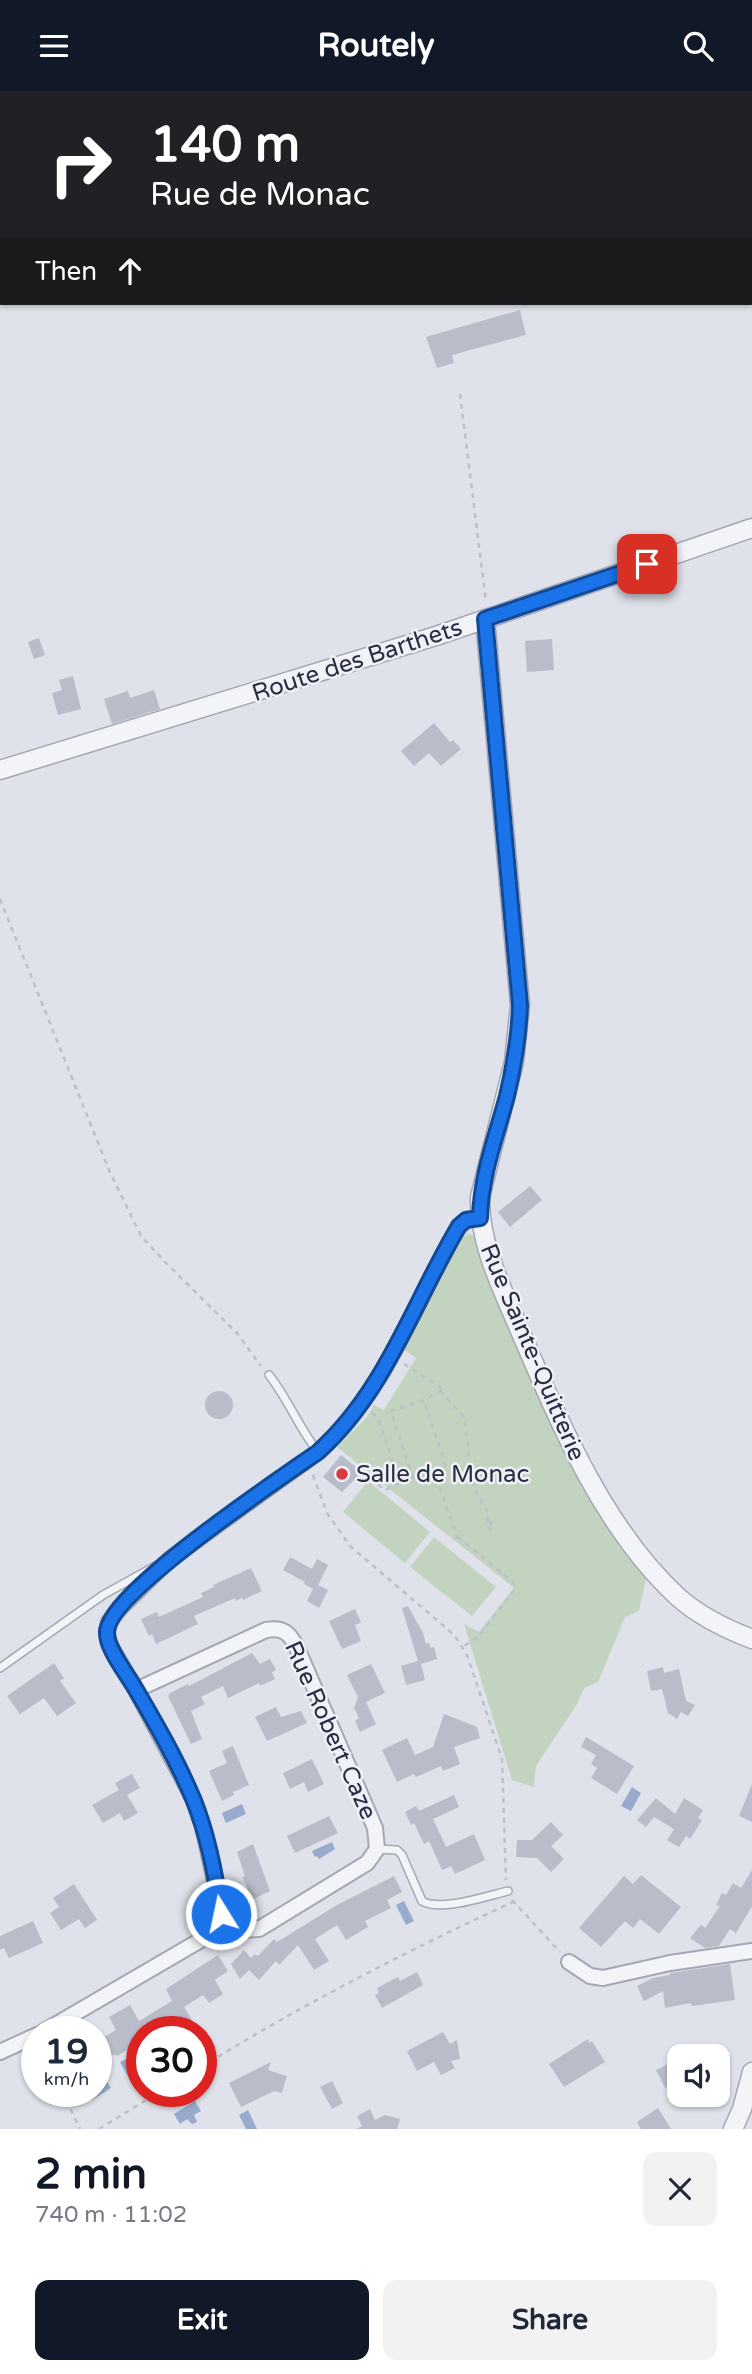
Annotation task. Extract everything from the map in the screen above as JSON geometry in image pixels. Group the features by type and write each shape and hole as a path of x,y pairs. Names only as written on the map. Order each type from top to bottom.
{"street":[{"name":"Route des Barthets","path":"0,770 439,635 752,528"},
{"name":"Rue Sainte-Quitterie","path":"488,618 520,1005 514,1062 480,1197 480,1218 489,1256 569,1441 607,1507 643,1558 678,1597 719,1624 752,1639"},
{"path":"70,2016 206,1937 220,1922 220,1905 203,1827 182,1775 109,1644 109,1622 170,1559 312,1456 345,1426 391,1356 459,1226 466,1220 480,1218"},
{"name":"Rue Robert Caze","path":"136,1690 266,1630 277,1628 286,1632 297,1648 378,1838 377,1849 367,1863 259,1929 242,1930 220,1922"},
{"path":"569,1962 590,1976 603,1978 670,1963 752,1951"},
{"path":"0,2052 21,2042"},
{"path":"733,2129 742,2109 752,2072"}],"lane":[{"path":"268,1375 285,1395 307,1438 312,1456"},
{"path":"0,1668 103,1595 170,1559"},
{"path":"377,1849 397,1850 402,1855 422,1901 428,1904 441,1905 508,1891"}],"path":[{"path":"460,394 488,618"},
{"path":"0,899 109,1170 141,1236 237,1333 268,1375"},
{"path":"391,1356 444,1389 424,1400 391,1411 413,1478"},
{"path":"440,1391 464,1417 473,1486 488,1517"},
{"path":"362,1472 386,1490 446,1467 424,1400"},
{"path":"360,1405 378,1417 400,1483"},
{"path":"312,1456 327,1513 350,1546 445,1627 463,1647 502,1759 508,1891 513,1902 569,1962"},
{"path":"434,1471 457,1536 514,1583 515,1589 479,1636 463,1647"},
{"path":"453,1543 457,1536"},
{"path":"217,2057 363,1974 513,1902"},
{"path":"70,2107 80,2129"},
{"path":"99,2129 135,2107"}],"green space":[{"path":"467,1234 479,1242 482,1256 647,1574 639,1611 625,1617 598,1682 584,1688 577,1704 536,1766 534,1787 512,1780 464,1624 479,1632 514,1588 337,1447 366,1418 374,1405 384,1410 416,1358 404,1350 458,1241"},
{"path":"368,1481 430,1532 405,1563 343,1512"},
{"path":"434,1537 496,1587 472,1616 410,1567"}],"water":[{"path":"632,1787 641,1793 631,1811 621,1806"},
{"path":"242,1804 246,1814 226,1823 222,1813"},
{"path":"332,1842 335,1849 319,1859 315,1857 312,1851"},
{"path":"404,1901 414,1921 406,1925 396,1905"},
{"path":"126,2059 126,2073 120,2062"},
{"path":"185,2107 199,2107 201,2111 194,2115 197,2122 192,2124 187,2119 180,2124 174,2114"},
{"path":"248,2110 257,2129 246,2129 239,2115"}],"building":[{"path":"520,310 526,335 452,355 454,363 437,368 426,337"},
{"path":"39,638 45,655 34,659 28,642"},
{"path":"552,639 554,670 527,672 525,641"},
{"path":"73,676 81,709 58,715 52,693 62,690 59,680"},
{"path":"154,690 160,709 112,724 104,699 128,691 130,698"},
{"path":"434,723 450,742 453,740 461,749 441,766 429,753 414,766 401,751"},
{"path":"530,1186 542,1200 510,1227 498,1212"},
{"path":"219,1391 229,1395 233,1405 229,1415 219,1419 209,1415 205,1405 209,1395"},
{"name":"Salle de Monac","path":"341,1455 362,1472 342,1492 323,1477"},
{"path":"290,1557 312,1569 317,1559 328,1565 318,1585 328,1590 319,1608 307,1601 313,1589 283,1570"},
{"path":"251,1568 262,1591 243,1600 242,1598 236,1601 235,1598 194,1616 198,1624 156,1644 152,1634 149,1636 141,1619 157,1612 159,1617 203,1597 201,1593 214,1587 213,1585"},
{"path":"408,1606 426,1644 434,1647 437,1659 421,1664 425,1680 406,1685 401,1666 418,1661 402,1608"},
{"path":"355,1609 361,1622 355,1625 361,1641 342,1649 329,1621"},
{"path":"252,1653 260,1664 270,1659 276,1670 272,1672 275,1679 260,1686 259,1683 228,1698 223,1686 201,1697 205,1704 191,1711 202,1739 191,1744 168,1696 170,1693"},
{"path":"54,1663 64,1678 60,1681 76,1703 57,1716 44,1698 20,1714 7,1696"},
{"path":"371,1664 385,1693 366,1702 376,1724 360,1732 355,1721 359,1718 354,1708 358,1697 347,1675"},
{"path":"663,1667 664,1673 679,1669 686,1701 695,1705 688,1716 681,1712 677,1719 668,1713 662,1689 651,1691 647,1671"},
{"path":"276,1707 281,1717 301,1711 307,1723 267,1741 255,1717"},
{"path":"444,1714 477,1727 480,1738 454,1747 460,1764 443,1771 441,1766 397,1782 382,1750 407,1738 415,1755 433,1747"},
{"path":"586,1737 634,1766 617,1794 591,1778 597,1768 591,1764 596,1755 581,1747"},
{"path":"233,1746 249,1785 233,1792 234,1795 222,1801 209,1771 227,1763 222,1751"},
{"path":"312,1759 324,1784 308,1792 304,1782 290,1789 283,1773"},
{"path":"132,1774 140,1788 127,1795 138,1813 124,1821 120,1813 103,1823 92,1805 119,1790 115,1783"},
{"path":"752,1784 752,1822 739,1816"},
{"path":"454,1795 459,1807 433,1819 446,1847 474,1834 485,1860 455,1874 451,1866 442,1870 429,1841 424,1844 414,1823 411,1825 405,1812 416,1806 419,1811"},
{"path":"656,1798 675,1814 684,1798 703,1810 698,1818 702,1820 690,1839 686,1836 679,1847 667,1840 674,1829 654,1817 646,1827 637,1820"},
{"path":"329,1816 338,1833 295,1853 287,1836"},
{"path":"551,1822 563,1835 551,1846 564,1859 551,1872 537,1858 516,1857 517,1840 532,1840"},
{"path":"253,1844 270,1891 247,1902 243,1892 248,1889 242,1877 245,1876 237,1852"},
{"path":"752,1870 752,1906 736,1933 730,1929 719,1946 705,1948 690,1938 701,1925 705,1928 720,1906 716,1905 722,1893 726,1895 733,1883 741,1888"},
{"path":"641,1875 681,1907 659,1934 640,1919 633,1928 625,1921 601,1947 579,1928 624,1876 633,1884"},
{"path":"394,1876 402,1892 387,1900 391,1908 365,1921 368,1927 346,1940 337,1925 315,1939 329,1961 314,1970 298,1945 279,1965 276,1961 259,1980 249,1970 240,1979 231,1964 244,1950 251,1958 255,1954 258,1956 274,1939 277,1942 337,1905"},
{"path":"74,1884 97,1920 85,1928 79,1919 61,1930 50,1913 59,1907 53,1898"},
{"path":"33,1921 43,1943 9,1958 4,1948 0,1950 0,1936"},
{"path":"218,1955 228,1971 215,1980 223,1994 209,2003 203,1995 184,2007 190,2016 147,2016 172,2001 166,1989"},
{"path":"730,1964 735,2000 665,2008 663,1991 644,2001 637,1986 670,1973"},
{"path":"417,1972 423,1985 382,2008 375,1995 379,1993 377,1988 398,1977 400,1981"},
{"path":"130,2005 136,2016 126,2016 126,2051 112,2056 112,2032 116,2030 111,2016"},
{"path":"443,2032 450,2044 457,2040 460,2059 451,2061 455,2068 441,2075 434,2062 417,2071 407,2051"},
{"path":"588,2039 605,2062 564,2087 549,2064"},
{"path":"271,2062 268,2070 287,2076 282,2093 274,2091 241,2107 229,2083"},
{"path":"667,2064 667,2087 665,2088 656,2070"},
{"path":"332,2081 343,2103 332,2109 320,2087"},
{"path":"658,2108 671,2129 641,2129 637,2122"},
{"path":"370,2109 375,2120 385,2115 400,2119 397,2129 356,2129 362,2126 357,2116"}],"place":[{"name":"Salle de Monac","path":"342,1474"}],"route":[{"path":"221,1914 203,1827 194,1800 109,1644 109,1622 139,1587 170,1559 318,1452 336,1436 354,1416 388,1361 459,1226 466,1220 480,1218 484,1173 514,1062 520,1005 485,619 647,564"}]}
